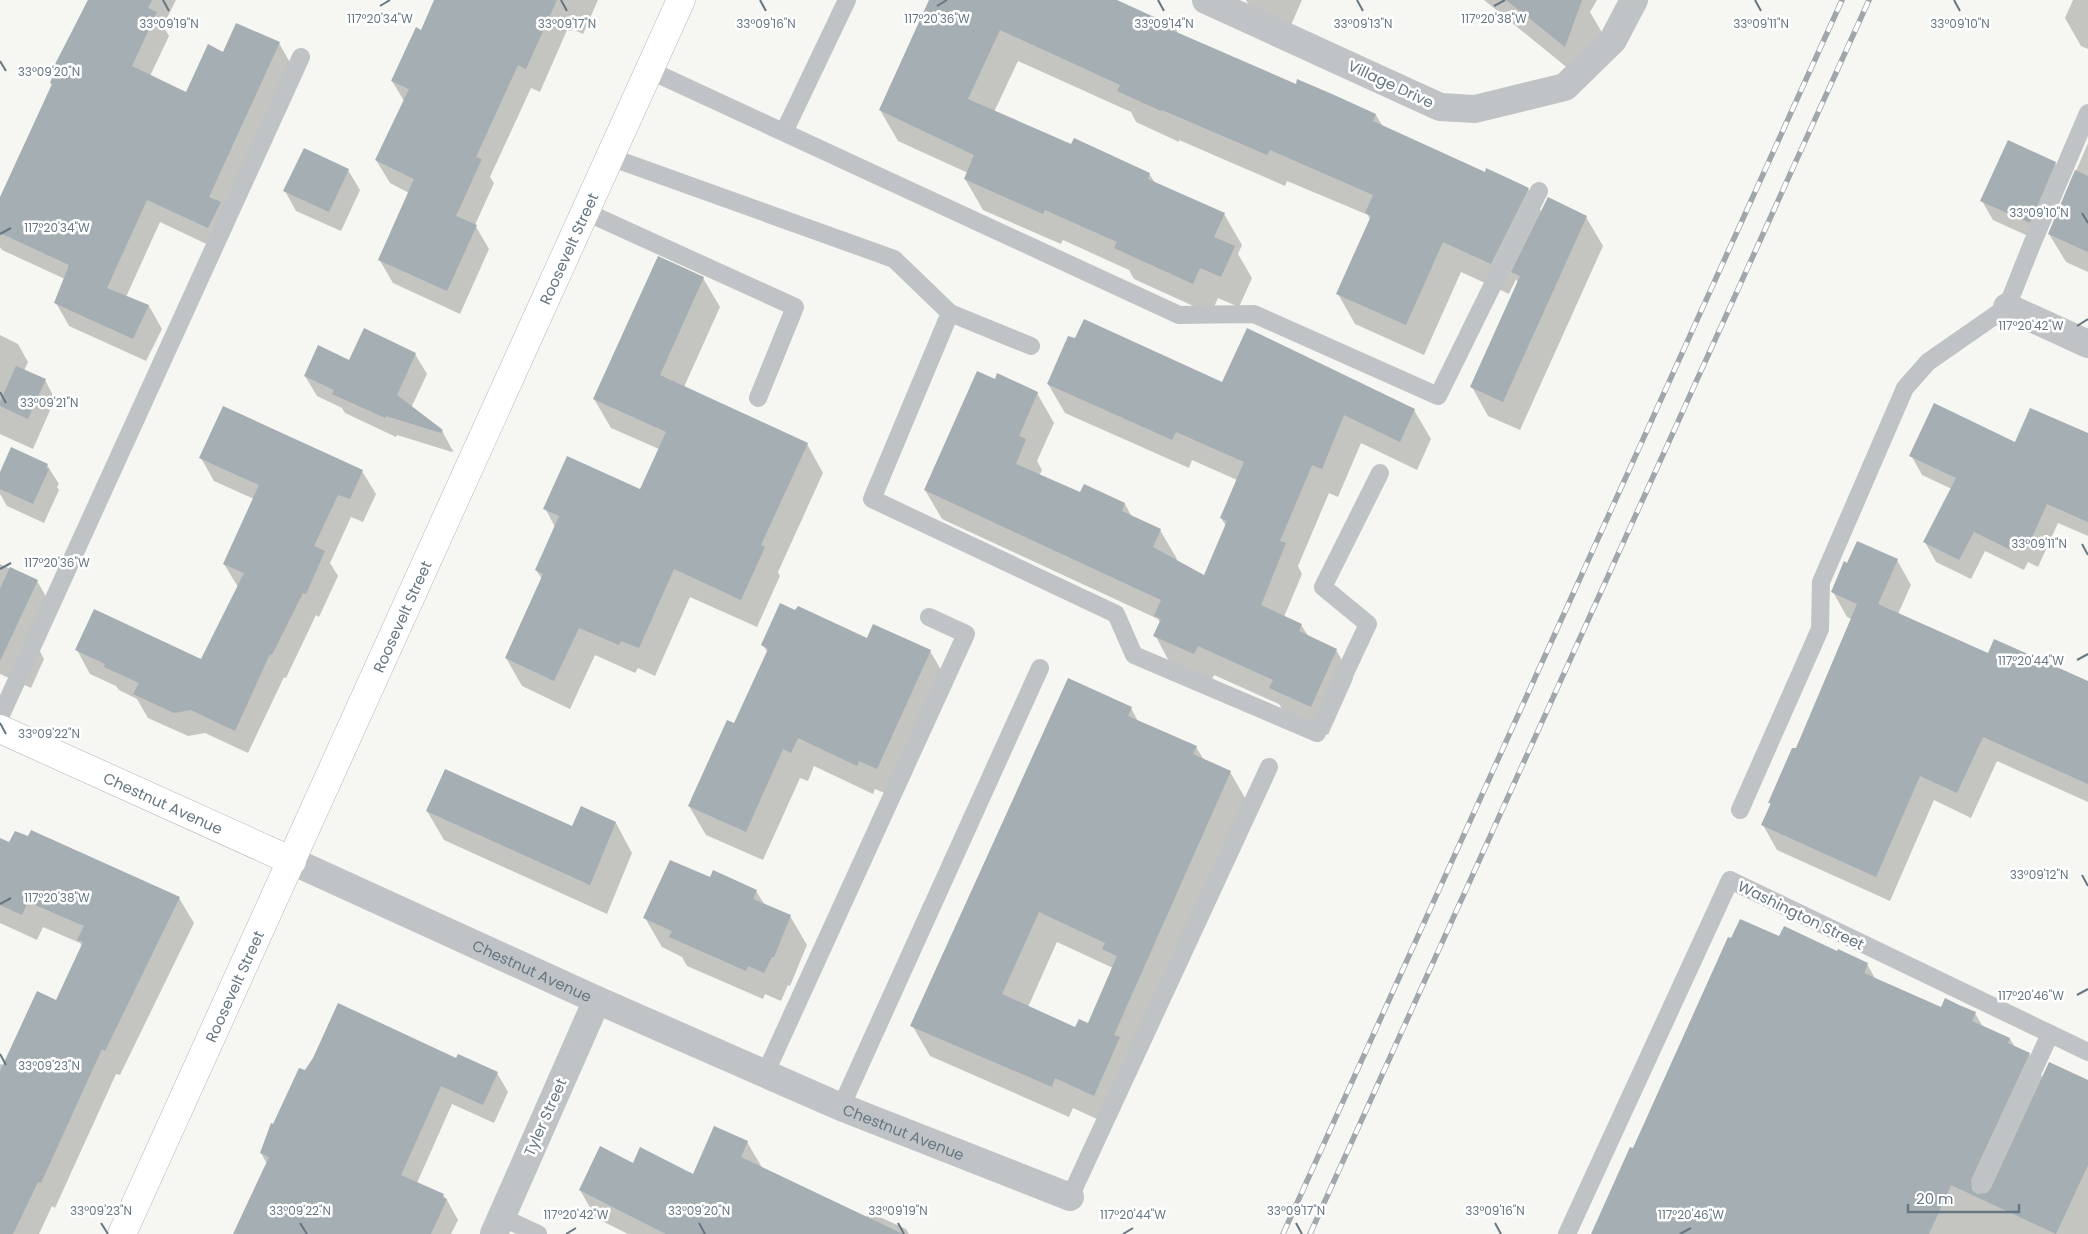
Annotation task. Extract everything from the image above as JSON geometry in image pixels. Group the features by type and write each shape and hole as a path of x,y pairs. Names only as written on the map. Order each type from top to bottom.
{"main road":[{"name":"Roosevelt Street","path":"122,1234 681,0"},
{"name":"Chestnut Avenue","path":"0,729 292,861"}],"street":[{"name":"Village Drive","path":"1206,0 1440,107 1475,109 1565,87 1614,40 1634,0"},
{"path":"2007,307 2088,344"},
{"name":"Chestnut Avenue","path":"292,861 597,1000 841,1107 1070,1198"},
{"name":"Tyler Street","path":"497,1225 597,1000"}],"lane":[{"path":"784,132 847,0"},
{"path":"0,717 301,58"},
{"path":"649,70 1179,315 1254,314 1438,396 1539,191"},
{"path":"1740,810 1820,629 1821,582 1906,388 1928,362 2007,307 2088,113"},
{"path":"610,156 894,259 950,313 1031,346"},
{"path":"586,212 795,306 758,398"},
{"path":"950,313 872,498 1116,614 1134,655 1317,733 1368,624 1323,587 1380,473"},
{"path":"765,1074 966,634 928,617"},
{"path":"841,1107 1040,668"},
{"path":"1070,1198 1269,767"},
{"name":"Washington Street","path":"1567,1234 1730,880 2088,1052"},
{"path":"1981,1184 2050,1034"},
{"path":"497,1225 538,1234"}],"building":[{"path":"88,0 152,0 148,8 157,12 132,66 186,92 208,44 223,52 236,23 280,42 209,197 221,202 208,228 147,200 107,288 149,305 133,339 54,303 69,265 0,233 0,197 52,84 50,83 54,73 51,72"},
{"path":"434,0 557,0 526,69 518,65 476,157 482,159 456,216 477,225 447,291 378,260 414,179 375,160 409,89 391,81 416,27 421,30"},
{"path":"929,0 1117,0 1176,27 1174,31 1296,84 1297,79 1332,94 1376,114 1373,121 1485,172 1486,168 1529,188 1491,264 1443,242 1406,325 1336,294 1371,216 1365,213 1373,195 1270,150 1267,155 1161,111 1117,91 1120,85 1000,30 968,99 1071,144 1074,138 1150,173 1148,179 1225,213 1214,237 1235,246 1221,277 1200,268 1193,284 1114,248 1117,242 1045,210 1043,214 964,179 974,155 879,110"},
{"path":"1506,0 1582,0 1565,47"},
{"path":"2008,140 2056,162 2030,223 1980,201"},
{"path":"304,148 349,169 329,212 283,191"},
{"path":"2075,170 2088,176 2088,252 2048,234"},
{"path":"1548,197 1587,216 1503,402 1470,387 1520,276 1511,272"},
{"path":"658,256 704,277 660,375 808,443 761,545 765,547 741,600 674,569 639,648 621,641 619,645 579,628 554,681 505,658 543,574 535,570 559,516 543,509 567,456 640,489 666,432 593,399"},
{"path":"1084,319 1222,382 1247,328 1415,409 1400,442 1344,415 1322,469 1312,465 1280,541 1286,543 1261,605 1302,624 1299,631 1337,649 1311,707 1269,688 1273,680 1198,646 1194,654 1153,636 1161,619 1154,616 1161,600 924,490 977,371 995,379 997,373 1038,392 1019,436 1026,439 1016,464 1080,492 1084,484 1125,503 1122,511 1161,529 1153,547 1204,575 1227,521 1220,518 1244,462 1176,432 1172,440 1047,384 1068,336 1075,338"},
{"path":"364,328 416,353 397,395 443,430 441,433 386,416 385,418 332,394 334,390 304,376 318,345 349,360"},
{"path":"16,366 46,379 28,419 0,406"},
{"path":"1934,403 2015,442 2030,408 2088,433 2088,522 2047,504 2027,548 2016,543 2013,551 1974,532 1959,560 1923,542 1956,478 1909,456"},
{"path":"223,406 363,470 350,499 338,495 314,546 325,551 306,594 303,593 272,655 270,654 235,731 191,710 174,713 133,694 139,683 104,667 105,664 75,650 94,609 201,659 244,573 223,564 259,485 199,458"},
{"path":"11,447 48,464 46,468 49,469 33,504 0,489 0,472"},
{"path":"1857,541 1898,559 1878,604 1988,653 1994,639 2088,681 2088,784 1983,737 1957,793 1920,776 1876,877 1761,825 1771,803 1768,803 1792,748 1796,748 1857,604 1831,592 1844,561 1847,563"},
{"path":"10,567 38,580 0,661 0,589"},
{"path":"780,603 795,610 798,606 867,638 873,624 931,650 877,769 859,761 857,766 798,738 791,753 783,749 746,832 688,806 727,720 734,723 768,649 761,645"},
{"path":"1068,678 1132,707 1128,716 1197,746 1193,754 1231,771 1114,1035 1120,1037 1094,1096 1055,1078 1052,1087 910,1026","holes":["1039,912 1105,943 1102,949 1117,956 1088,1023 1079,1019 1075,1027 1002,994"]},
{"path":"445,769 572,826 581,806 616,822 590,885 426,811"},
{"path":"31,830 180,897 105,1051 102,1049 41,1183 38,1182 13,1234 0,1234 0,1071 37,991 56,1000 83,942 77,940 84,926 28,902 22,915 0,905 0,838 9,842 15,831 28,836"},
{"path":"670,860 710,877 713,870 757,890 753,899 791,915 774,957 772,957 764,973 748,966 746,971 669,937 672,931 643,918"},
{"path":"1740,919 1779,936 1784,926 1837,951 1838,949 1868,963 1864,973 1941,1007 1945,998 1976,1012 1972,1021 2010,1038 2008,1043 2030,1053 1971,1180 1972,1190 1977,1194 1987,1193 1991,1188 2049,1062 2088,1080 2088,1165 2056,1234 1951,1185 1929,1234 1591,1234 1630,1147 1633,1148 1728,937 1731,938"},
{"path":"338,1003 456,1058 458,1054 498,1072 483,1105 441,1086 401,1175 444,1194 442,1197 447,1199 431,1234 233,1234 269,1157 260,1153 271,1123 273,1124 299,1068 305,1070 313,1058"},
{"path":"714,1126 748,1141 741,1157 903,1234 666,1234 579,1190 600,1146 633,1163 640,1147 693,1174"}],"railway":[{"path":"1283,1234 1842,0"},
{"path":"1310,1234 1869,0"}]}
